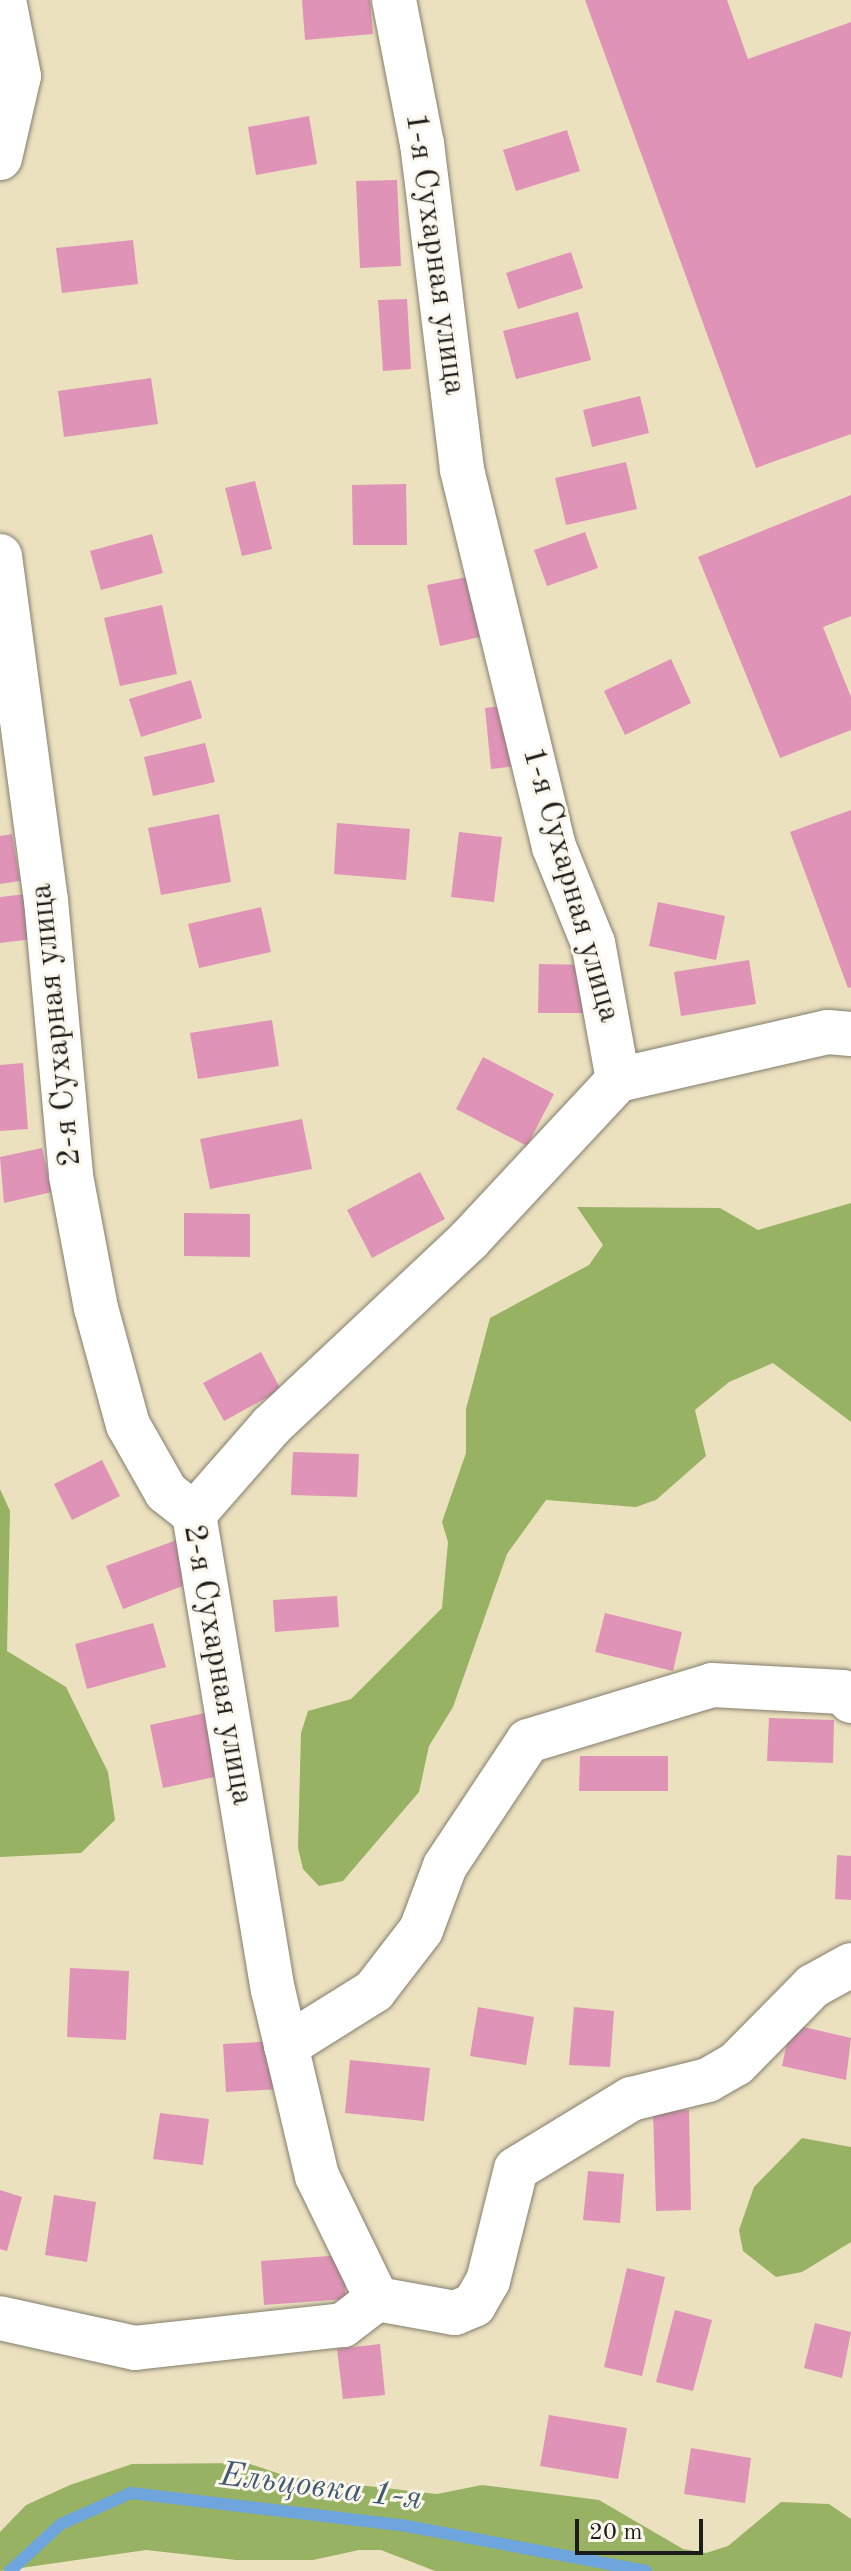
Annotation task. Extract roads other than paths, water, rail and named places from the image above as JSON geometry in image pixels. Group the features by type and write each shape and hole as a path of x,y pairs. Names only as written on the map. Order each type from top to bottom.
{"street":[{"path":"0,158 19,76 4,0"},
{"name":"1-я Сухарная улица","path":"394,0 422,144 462,469 554,847 593,943 618,1080"},
{"name":"2-я Сухарная улица","path":"0,556 46,900 71,1176 96,1308 128,1425 166,1492 194,1514 286,2046 317,2176 377,2299"},
{"path":"194,1514 271,1426 469,1240 618,1080 828,1032 851,1034"},
{"path":"286,2046 374,1991 421,1930 445,1866 528,1741 712,1685 843,1692 851,1701"},
{"path":"0,2318 135,2348 343,2325 377,2299 455,2313 474,2305 488,2281 516,2169 631,2099 708,2080 736,2064 813,1986 851,1965"}],"waterway":[{"name":"Ельцовка 1-я","path":"10,2571 61,2524 131,2493 401,2525 646,2571"}]}
